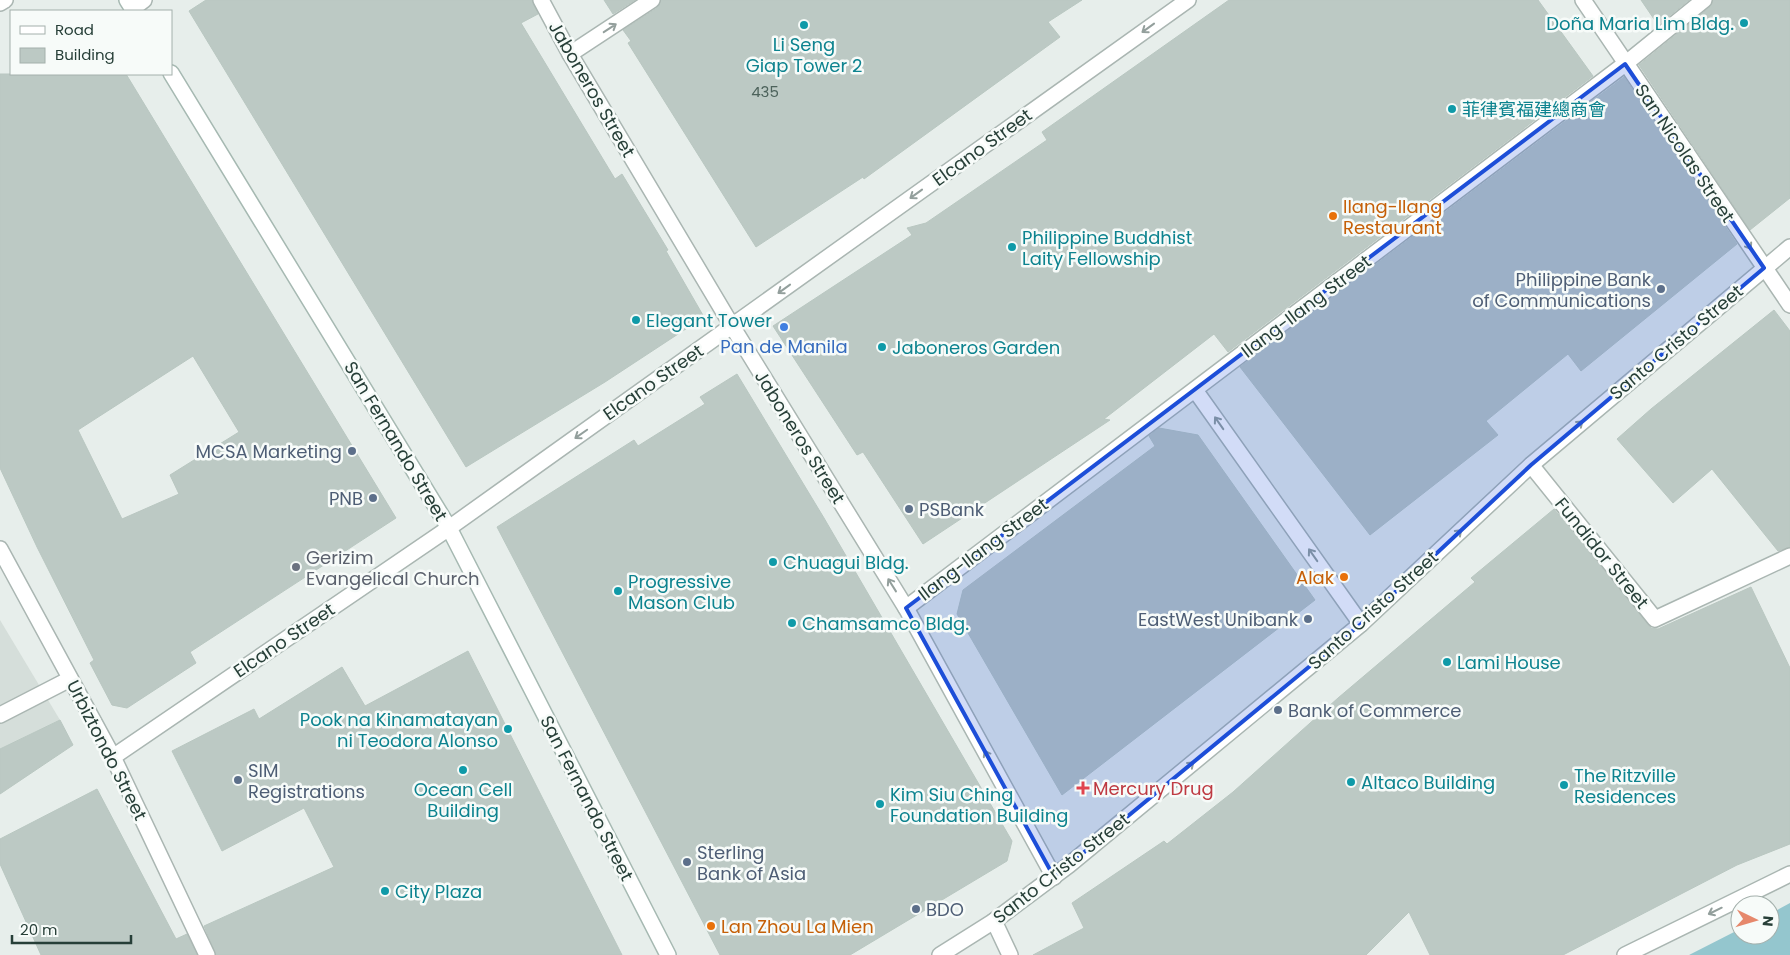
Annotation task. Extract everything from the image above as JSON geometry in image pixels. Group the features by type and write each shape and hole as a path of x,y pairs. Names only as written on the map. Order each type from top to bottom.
{"street":[{"path":"0,3 5,0"},
{"name":"Jaboneros Street","path":"541,0 570,54 732,326 906,608 1054,877"},
{"path":"570,54 652,0"},
{"name":"Elcano Street","path":"113,757 449,528 1188,0"},
{"name":"San Nicolas Street","path":"1583,0 1790,305"},
{"name":"Ilang-Ilang Street","path":"906,608 1625,64 1704,0"},
{"name":"San Fernando Street","path":"172,75 449,528 668,955"},
{"name":"Santo Cristo Street","path":"940,955 994,921 1054,877 1361,624 1531,465 1790,247"},
{"path":"1195,390 1361,624"},
{"name":"Fundidor Street","path":"1531,465 1655,619 1790,556"},
{"name":"Urbiztondo Street","path":"0,549 113,757 207,955"},
{"path":"0,716 70,679"},
{"path":"1625,955 1790,874"},
{"path":"994,921 1010,955"}],"highlighted area":[{"path":"1625,64 1764,268 1531,465 1361,624 1054,877 906,608"}],"shaded area":[{"path":"0,620 60,720 0,749"}],"water":[{"path":"1790,903 1790,955 1689,955 1730,934 1730,945 1780,945 1780,908"}],"building":[{"path":"206,0 532,0 538,14 521,23 615,179 622,174 668,250 666,251 704,317 605,382 466,467 189,11"},
{"path":"604,0 635,0 613,14"},
{"path":"661,0 1082,0 1048,22 1060,37 864,179 863,177 756,247 628,43 631,41 623,30 657,8"},
{"path":"1229,0 1538,0 1593,76 1228,352 1214,334 1104,419 1110,420 923,544 863,452 857,455 773,326 912,235 907,228 926,223 1047,140 1042,132"},
{"path":"1641,0 1689,0 1658,25"},
{"path":"1713,0 1790,0 1790,198 1750,230 1639,65 1710,7"},
{"path":"0,74 127,75 396,518 190,652 196,663 127,708 112,705 90,663 94,660 37,547 0,468","holes":["193,356 239,432 170,475 179,494 122,519 78,430"]},
{"path":"1624,77 1737,244 1581,371 1568,354 1486,421 1498,435 1370,535 1240,367"},
{"path":"1774,310 1790,331 1790,547 1778,551 1712,469 1673,503 1617,439 1651,409"},
{"path":"737,374 824,518 1012,841 1007,861 850,955 720,955 497,527 634,440 638,446 705,404 700,397"},
{"path":"1159,428 1198,435 1315,600 1062,795 957,614 963,590 1155,446 1149,436"},
{"path":"1554,509 1651,628 1658,629 1751,587 1790,668 1790,844 1737,865 1563,955 1430,955 1409,912 1366,955 1033,955 1084,928 1072,903 1164,841 1167,844 1233,792 1338,698 1475,582 1471,578"},
{"path":"468,651 622,955 216,955 204,926 334,867 304,808 222,851 172,751 254,709 259,719 342,667 365,706"},
{"path":"60,720 73,745 0,794 0,749"},
{"path":"97,789 176,939 187,934 197,955 41,955 0,864 0,839"}],"place":[{"name":"Doña Maria Lim Bldg.","path":"1744,23"},
{"name":"Li Seng Giap Tower 2","path":"804,25"},
{"name":"菲律賓福建總商會","path":"1452,109"},
{"name":"Ilang-Ilang Restaurant","path":"1333,216"},
{"name":"Philippine Buddhist Laity Fellowship","path":"1012,247"},
{"name":"Philippine Bank of Communications","path":"1661,289"},
{"name":"Elegant Tower","path":"636,320"},
{"name":"Pan de Manila","path":"784,327"},
{"name":"Jaboneros Garden","path":"882,347"},
{"name":"MCSA Marketing","path":"352,451"},
{"name":"PNB","path":"373,498"},
{"name":"PSBank","path":"909,509"},
{"name":"Chuagui Bldg.","path":"773,562"},
{"name":"Gerizim Evangelical Church","path":"296,567"},
{"name":"Alak","path":"1344,577"},
{"name":"Progressive Mason Club","path":"618,591"},
{"name":"EastWest Unibank","path":"1308,619"},
{"name":"Chamsamco Bldg.","path":"792,623"},
{"name":"Lami House","path":"1447,662"},
{"name":"Bank of Commerce","path":"1278,710"},
{"name":"Pook na Kinamatayan ni Teodora Alonso","path":"508,729"},
{"name":"Ocean Cell Building","path":"463,770"},
{"name":"SIM Registrations","path":"238,780"},
{"name":"Altaco Building","path":"1351,782"},
{"name":"The Ritzville Residences","path":"1564,785"},
{"name":"Mercury Drug","path":"1083,788"},
{"name":"Kim Siu Ching Foundation Building","path":"880,804"},
{"name":"Sterling Bank of Asia","path":"687,862"},
{"name":"City Plaza","path":"385,891"},
{"name":"BDO","path":"916,909"},
{"name":"Lan Zhou La Mien","path":"711,926"}]}
